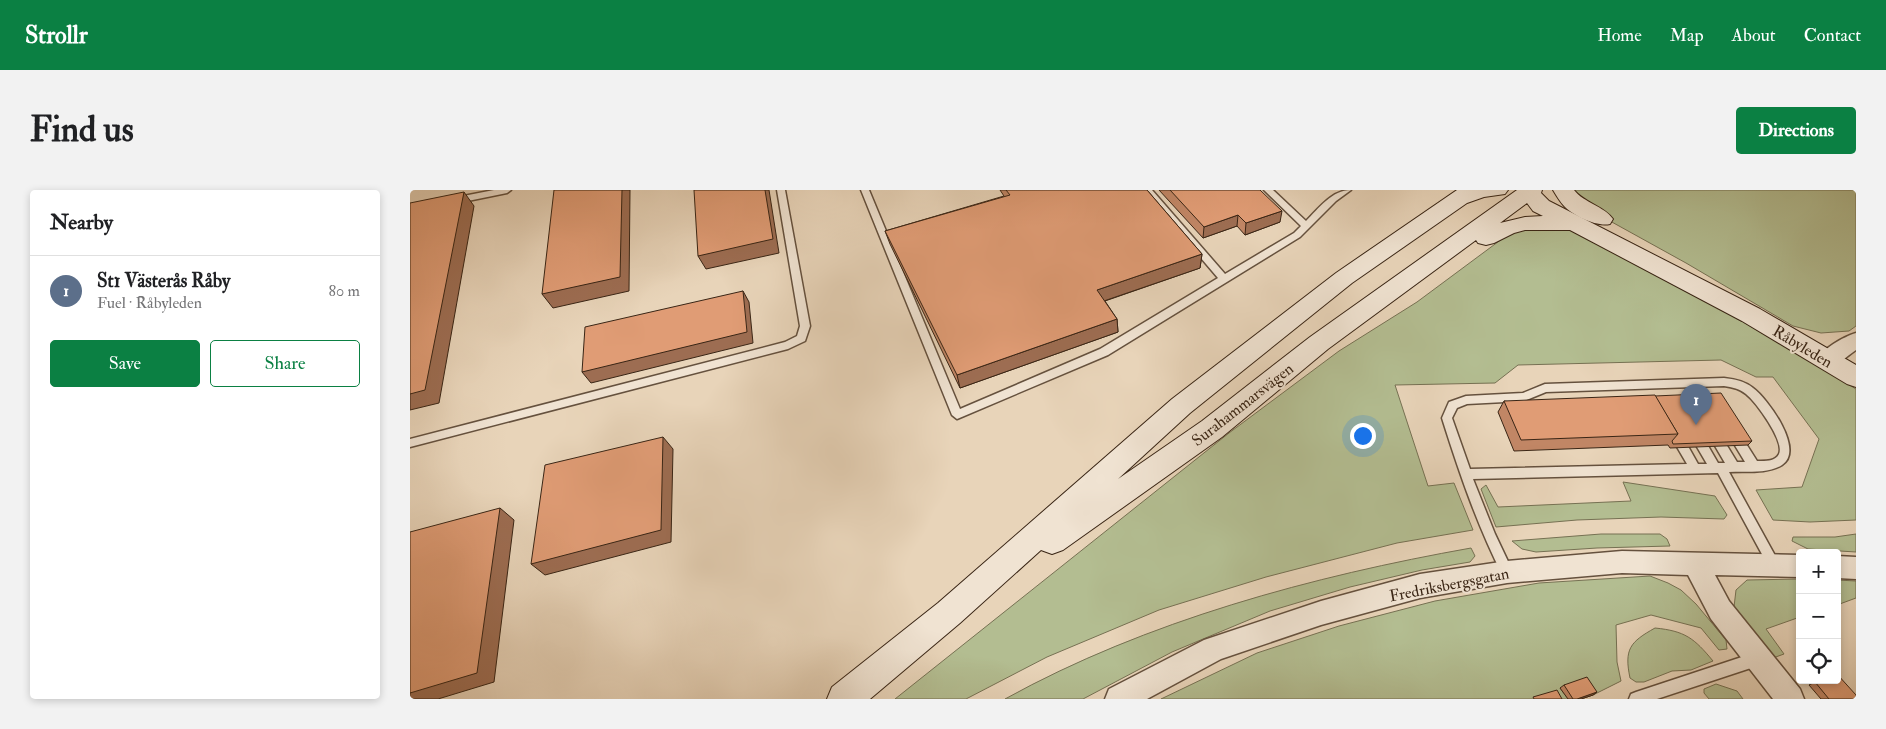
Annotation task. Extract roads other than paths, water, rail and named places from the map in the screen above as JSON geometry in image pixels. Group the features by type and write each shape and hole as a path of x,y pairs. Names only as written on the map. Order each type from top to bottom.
{"main road":[{"path":"1465,194 1499,190 1529,191 1559,202 1735,298 1751,315"},
{"path":"1563,190 1573,202 1612,224 1620,234"},
{"path":"1529,191 1541,206 1751,315"},
{"name":"Surahammarsvägen","path":"949,613 1212,429 1319,343 1529,191"},
{"name":"Surahammarsvägen","path":"844,699 949,613 1181,406 1344,278 1465,194"},
{"path":"1447,250 1468,250 1496,232 1518,223 1540,221 1578,225"},
{"name":"Råbyleden","path":"1751,315 1856,377"}],"street":[{"path":"1826,361 1856,340"},
{"name":"Fredriksbergsgatan","path":"1119,699 1214,649 1321,613 1420,586 1506,572 1622,562 1796,566"},
{"path":"1694,564 1720,610 1790,699"},
{"path":"1841,567 1856,568"}],"lane":[{"path":"446,202 507,190"},
{"path":"410,443 788,345 801,338 805,326 781,190"},
{"path":"865,190 958,415 1104,352 1297,235 1333,199 1347,190"},
{"path":"1147,190 1224,279"},
{"path":"1268,190 1306,226"},
{"path":"1465,474 1695,469 1771,465 1780,460 1785,451 1784,439 1750,391 1737,384 1724,382 1705,387 1545,388 1524,397 1466,400 1453,405 1447,418 1465,474 1490,539 1506,572"},
{"path":"1728,424 1754,466"},
{"path":"1709,425 1734,467"},
{"path":"1671,426 1695,469"},
{"path":"1691,426 1774,564"},
{"path":"1636,699 1757,659"}],"place":[{"name":"St1 Västerås Råby","path":"1696,425"}]}
